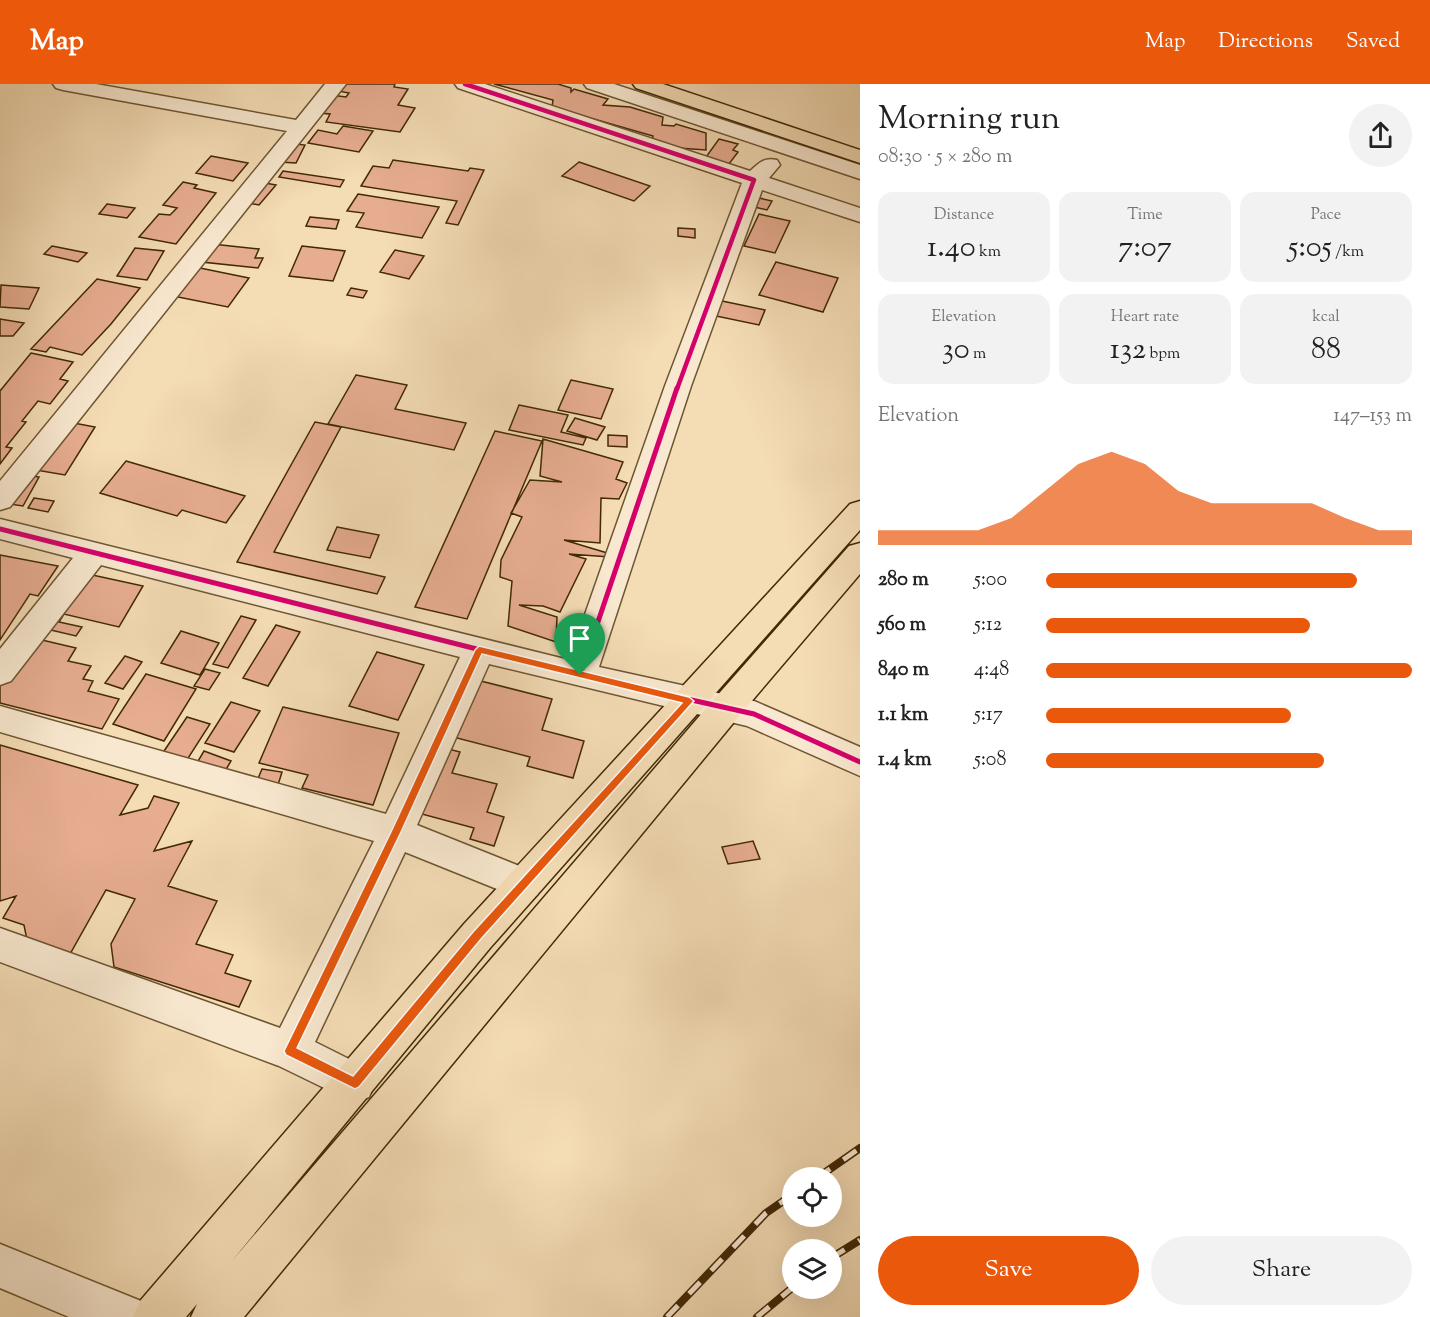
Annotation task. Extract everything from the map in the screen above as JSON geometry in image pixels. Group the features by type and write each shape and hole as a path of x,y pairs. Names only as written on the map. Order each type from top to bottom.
{"main road":[{"path":"644,84 793,143 860,157"},
{"path":"698,84 817,121"},
{"path":"156,1317 477,936 860,511"},
{"path":"214,1317 727,707 860,554"}],"street":[{"path":"63,84 299,127"},
{"path":"0,500 336,84"},
{"path":"465,84 860,215"},
{"path":"594,84 793,143 860,172"},
{"path":"580,675 678,386 754,180 793,143"},
{"path":"0,529 580,675 689,701 727,707 766,718 860,762"},
{"path":"0,672 94,552"},
{"path":"290,1051 396,832 479,650"},
{"path":"0,718 396,832 524,884"},
{"path":"0,945 290,1051 355,1083"},
{"path":"0,1266 125,1317"}],"building":[{"path":"341,84 395,84 394,87 408,89 398,105 415,108 400,132 326,122 330,114 319,113 331,95 346,97 349,93 338,91"},
{"path":"494,84 558,84 571,88 571,92 574,89 608,99 603,105 630,107 663,117 662,125 674,126 676,124 706,133 706,150 664,147 665,143 652,142 653,136 552,107 553,100"},
{"path":"343,126 373,131 359,152 308,143 318,130 337,134"},
{"path":"719,139 738,144 733,150 738,152 729,164 706,157"},
{"path":"288,143 305,145 296,163 279,162"},
{"path":"211,156 248,163 233,181 196,173"},
{"path":"393,160 468,171 470,168 484,170 458,225 446,223 457,201 361,186 373,166 389,168"},
{"path":"579,162 650,186 634,201 562,176"},
{"path":"283,171 344,180 340,187 279,177"},
{"path":"183,182 197,185 194,188 216,193 176,244 139,237 159,214 170,215 177,208 163,205"},
{"path":"260,182 276,185 259,205 243,202"},
{"path":"358,194 439,207 422,238 356,227 364,213 347,211"},
{"path":"755,197 772,201 767,210 750,206"},
{"path":"107,204 135,208 127,218 99,214"},
{"path":"759,214 790,221 775,253 744,246"},
{"path":"310,217 339,220 336,229 306,226"},
{"path":"678,228 695,229 695,238 678,236"},
{"path":"212,244 259,249 255,258 263,258 258,268 202,262"},
{"path":"52,246 87,253 78,262 44,254"},
{"path":"302,246 345,251 333,281 289,276"},
{"path":"135,248 164,251 147,280 117,276"},
{"path":"395,250 424,256 409,279 380,272"},
{"path":"776,262 838,278 823,312 759,295"},
{"path":"195,267 249,278 228,307 173,296"},
{"path":"97,279 140,288 82,355 50,347 46,352 31,349"},
{"path":"1,285 39,288 29,309 0,307"},
{"path":"351,288 367,291 363,298 347,295"},
{"path":"722,301 765,310 759,325 716,316"},
{"path":"0,319 24,323 13,336 0,336"},
{"path":"31,353 73,362 60,379 68,381 50,404 38,401 22,421 26,422 6,447 12,448 0,464 0,391"},
{"path":"356,375 407,385 395,409 466,423 454,450 328,424"},
{"path":"571,380 613,389 601,419 558,410"},
{"path":"519,405 568,415 561,432 586,438 583,445 509,430"},
{"path":"575,418 605,427 597,440 567,431"},
{"path":"63,421 95,427 65,475 30,469"},
{"path":"315,422 341,427 274,552 385,577 377,594 237,562"},
{"path":"495,431 542,441 467,619 415,607"},
{"path":"608,435 627,436 627,447 608,446"},
{"path":"543,439 623,462 616,479 627,483 619,499 601,498 600,543 564,540 624,558 569,554 586,559 560,612 543,606 519,605 557,617 556,642 508,626 512,581 500,577 501,560 522,517 511,513 530,480 562,482 540,476"},
{"path":"126,461 245,496 226,523 182,510 177,516 100,493"},
{"path":"19,474 39,477 23,506 2,503"},
{"path":"34,498 54,501 48,512 28,508"},
{"path":"337,527 379,535 370,558 327,550"},
{"path":"0,555 58,566 38,596 30,594 0,640"},
{"path":"74,571 143,586 119,627 64,614 59,622 82,627 76,636 38,627"},
{"path":"241,616 256,620 228,668 213,664"},
{"path":"276,625 300,632 268,686 243,678"},
{"path":"181,631 219,643 200,675 161,663"},
{"path":"25,636 76,648 68,661 91,666 83,679 93,681 88,691 119,699 102,729 0,703 0,674"},
{"path":"377,652 424,665 398,720 349,706"},
{"path":"125,656 142,662 123,689 105,683"},
{"path":"205,669 220,673 209,690 194,686"},
{"path":"146,674 196,689 164,741 113,724"},
{"path":"457,675 552,699 542,730 584,741 573,778 527,766 530,757 434,732"},
{"path":"231,702 260,711 234,752 205,743"},
{"path":"283,707 399,733 373,805 302,788 308,775 259,763"},
{"path":"187,717 210,724 183,766 160,757"},
{"path":"0,745 138,785 120,815 148,808 154,796 179,803 154,851 192,841 168,886 217,901 196,944 233,955 225,973 251,981 239,1007 114,967 111,944 135,899 106,890 70,954 27,940 24,925 3,918 16,896 0,901"},
{"path":"433,745 460,752 452,773 497,784 487,812 504,817 494,846 470,839 474,828 407,810"},
{"path":"204,751 231,761 221,778 194,768"},
{"path":"262,769 282,772 278,785 257,781"},
{"path":"753,841 760,859 728,864 722,847"}],"railway":[{"path":"833,1167 860,1148"},
{"path":"667,1317 766,1213 782,1202"},
{"path":"842,1251 860,1240"},
{"path":"757,1317 782,1296"}],"cycle path":[{"path":"465,84 754,180 678,386 580,675"},
{"path":"0,529 580,675 754,714 860,762"}],"route":[{"path":"479,650 580,675 689,701 477,936 355,1083 290,1051 396,832 479,650"}]}
